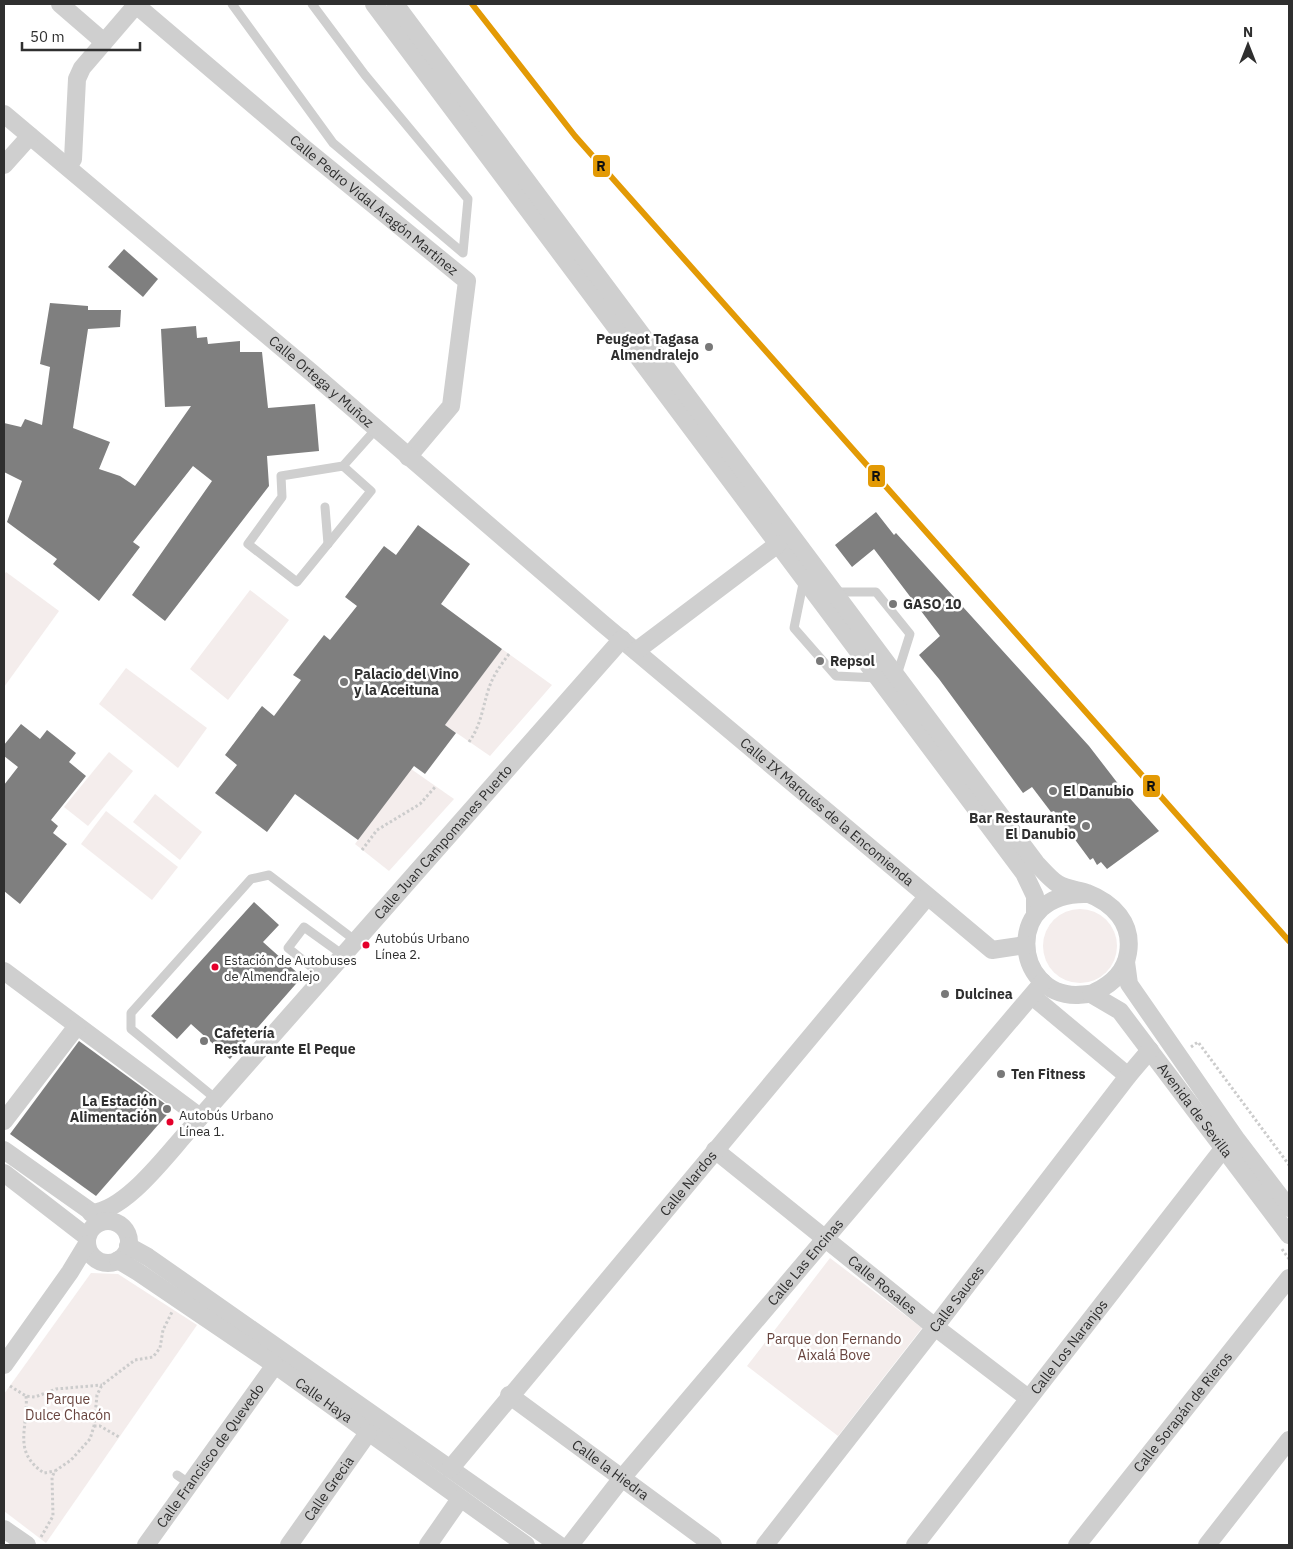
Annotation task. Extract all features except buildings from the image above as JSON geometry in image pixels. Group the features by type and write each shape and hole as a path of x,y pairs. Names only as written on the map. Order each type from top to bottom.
{"street":[{"path":"60,4 104,42"},
{"path":"68,167 73,159 76,79 82,68 137,4"},
{"name":"Calle Pedro Vidal Aragón Martínez","path":"137,4 296,142 467,281 451,406 408,457"},
{"path":"374,4 1024,873 1035,896 1035,915"},
{"path":"395,4 1036,863 1057,884 1089,894 1109,904 1122,917 1129,944 1126,962 1117,977 1107,987 1091,994 1067,995 1050,988 1038,989"},
{"name":"Calle Ortega y Muñoz","path":"4,114 636,651"},
{"path":"4,165 30,136"},
{"path":"636,651 778,544"},
{"name":"Calle Juan Campomanes Puerto","path":"98,1217 124,1200 200,1117 622,639"},
{"name":"Calle IX Marqués de la Encomienda","path":"636,651 828,810 927,897 992,950 1026,945"},
{"path":"1089,894 1071,893 1058,897 1048,902 1035,915 1029,928 1026,945 1029,963 1038,989 1128,1076"},
{"name":"Calle Nardos","path":"450,1469 509,1395 927,897"},
{"name":"Avenida de Sevilla","path":"1126,962 1129,984 1232,1132 1289,1208"},
{"path":"4,971 200,1117"},
{"name":"Calle Las Encinas","path":"570,1545 622,1478 1038,989"},
{"name":"Avenida de Sevilla","path":"1091,994 1120,1011 1289,1235"},
{"path":"4,1121 77,1026"},
{"name":"Calle Sauces","path":"764,1545 1150,1050"},
{"name":"Calle Los Naranjos","path":"915,1545 1223,1149"},
{"path":"4,1150 98,1217 118,1222 124,1229 129,1239 124,1256 118,1260 104,1262 98,1260 85,1261 70,1272"},
{"name":"Calle Rosales","path":"715,1150 825,1240 1028,1398"},
{"path":"4,1173 87,1240 89,1251 98,1260"},
{"path":"124,1200 124,1229"},
{"path":"6,1357 70,1272 98,1217"},
{"path":"128,1246 148,1257 558,1545"},
{"name":"Calle Haya","path":"118,1260 274,1365 368,1434 526,1545"},
{"name":"Calle Sorapán de Rieros","path":"1077,1545 1289,1278"},
{"name":"Calle Francisco de Quevedo","path":"146,1545 184,1480 274,1365"},
{"name":"Calle la Hiedra","path":"509,1395 713,1545"},
{"name":"Calle Grecia","path":"289,1545 368,1434"},
{"path":"1207,1545 1289,1440"},
{"path":"428,1545 460,1499"},
{"path":"4,1529 34,1541"}],"lane":[{"path":"232,4 333,143 463,253 468,199 365,75 312,4"},
{"path":"343,466 371,491 297,582 248,544 282,497 282,476 343,466 376,429"},
{"path":"325,507 328,544"},
{"path":"804,578 794,628 836,676 878,678"},
{"path":"835,592 876,592 910,634 897,675"},
{"path":"216,1099 131,1030 131,1013 251,879 269,875 356,941"},
{"path":"324,977 288,948 304,927 343,955"}],"path":[{"path":"469,742 481,724 488,692 495,674 509,654"},
{"path":"362,850 377,830 420,804 436,786"},
{"path":"1198,1042 1289,1165"},
{"path":"34,1541 53,1516 52,1477 55,1471 80,1452 90,1439 94,1426 97,1395 102,1385 135,1360 153,1357 160,1348 163,1330 173,1310"},
{"path":"10,1386 26,1396 34,1397 56,1389 102,1385"},
{"path":"26,1396 24,1449 44,1473 55,1471"},
{"path":"94,1426 100,1426 119,1437"}],"green space":[{"path":"6,572 59,611 4,687 4,575"},
{"path":"250,590 289,620 228,700 190,669"},
{"path":"502,649 552,685 490,756 445,725"},
{"path":"126,668 207,728 178,768 99,704"},
{"path":"109,752 133,771 88,826 64,807"},
{"path":"411,769 454,799 389,871 355,844"},
{"path":"155,794 202,832 180,860 133,822"},
{"path":"106,811 178,867 152,900 81,844"},
{"path":"1073,909 1087,909 1101,915 1111,925 1117,939 1117,953 1111,967 1101,977 1087,983 1073,983 1059,977 1049,967 1043,953 1043,939 1049,925 1059,915"},
{"name":"Parque don Fernando Aixalá Bove","path":"830,1258 922,1328 838,1436 747,1366"},
{"name":"Parque Dulce Chacón","path":"91,1273 118,1274 197,1325 46,1543 4,1511 4,1394"}],"transit line":[{"name":"R","path":"472,4 575,136 1289,941"}],"place":[{"name":"Peugeot Tagasa Almendralejo","path":"709,347"},
{"name":"GASO 10","path":"893,604"},
{"name":"Repsol","path":"820,661"},
{"name":"Palacio del Vino y la Aceituna","path":"344,682"},
{"name":"El Danubio","path":"1053,791"},
{"name":"Bar Restaurante El Danubio","path":"1086,826"},
{"name":"Autobús Urbano Línea 2.","path":"366,945"},
{"name":"Estación de Autobuses de Almendralejo","path":"215,967"},
{"name":"Dulcinea","path":"945,994"},
{"name":"Cafetería Restaurante El Peque","path":"204,1041"},
{"name":"Ten Fitness","path":"1001,1074"},
{"name":"La Estación Alimentación","path":"167,1109"},
{"name":"Autobús Urbano Línea 1.","path":"170,1122"}]}
